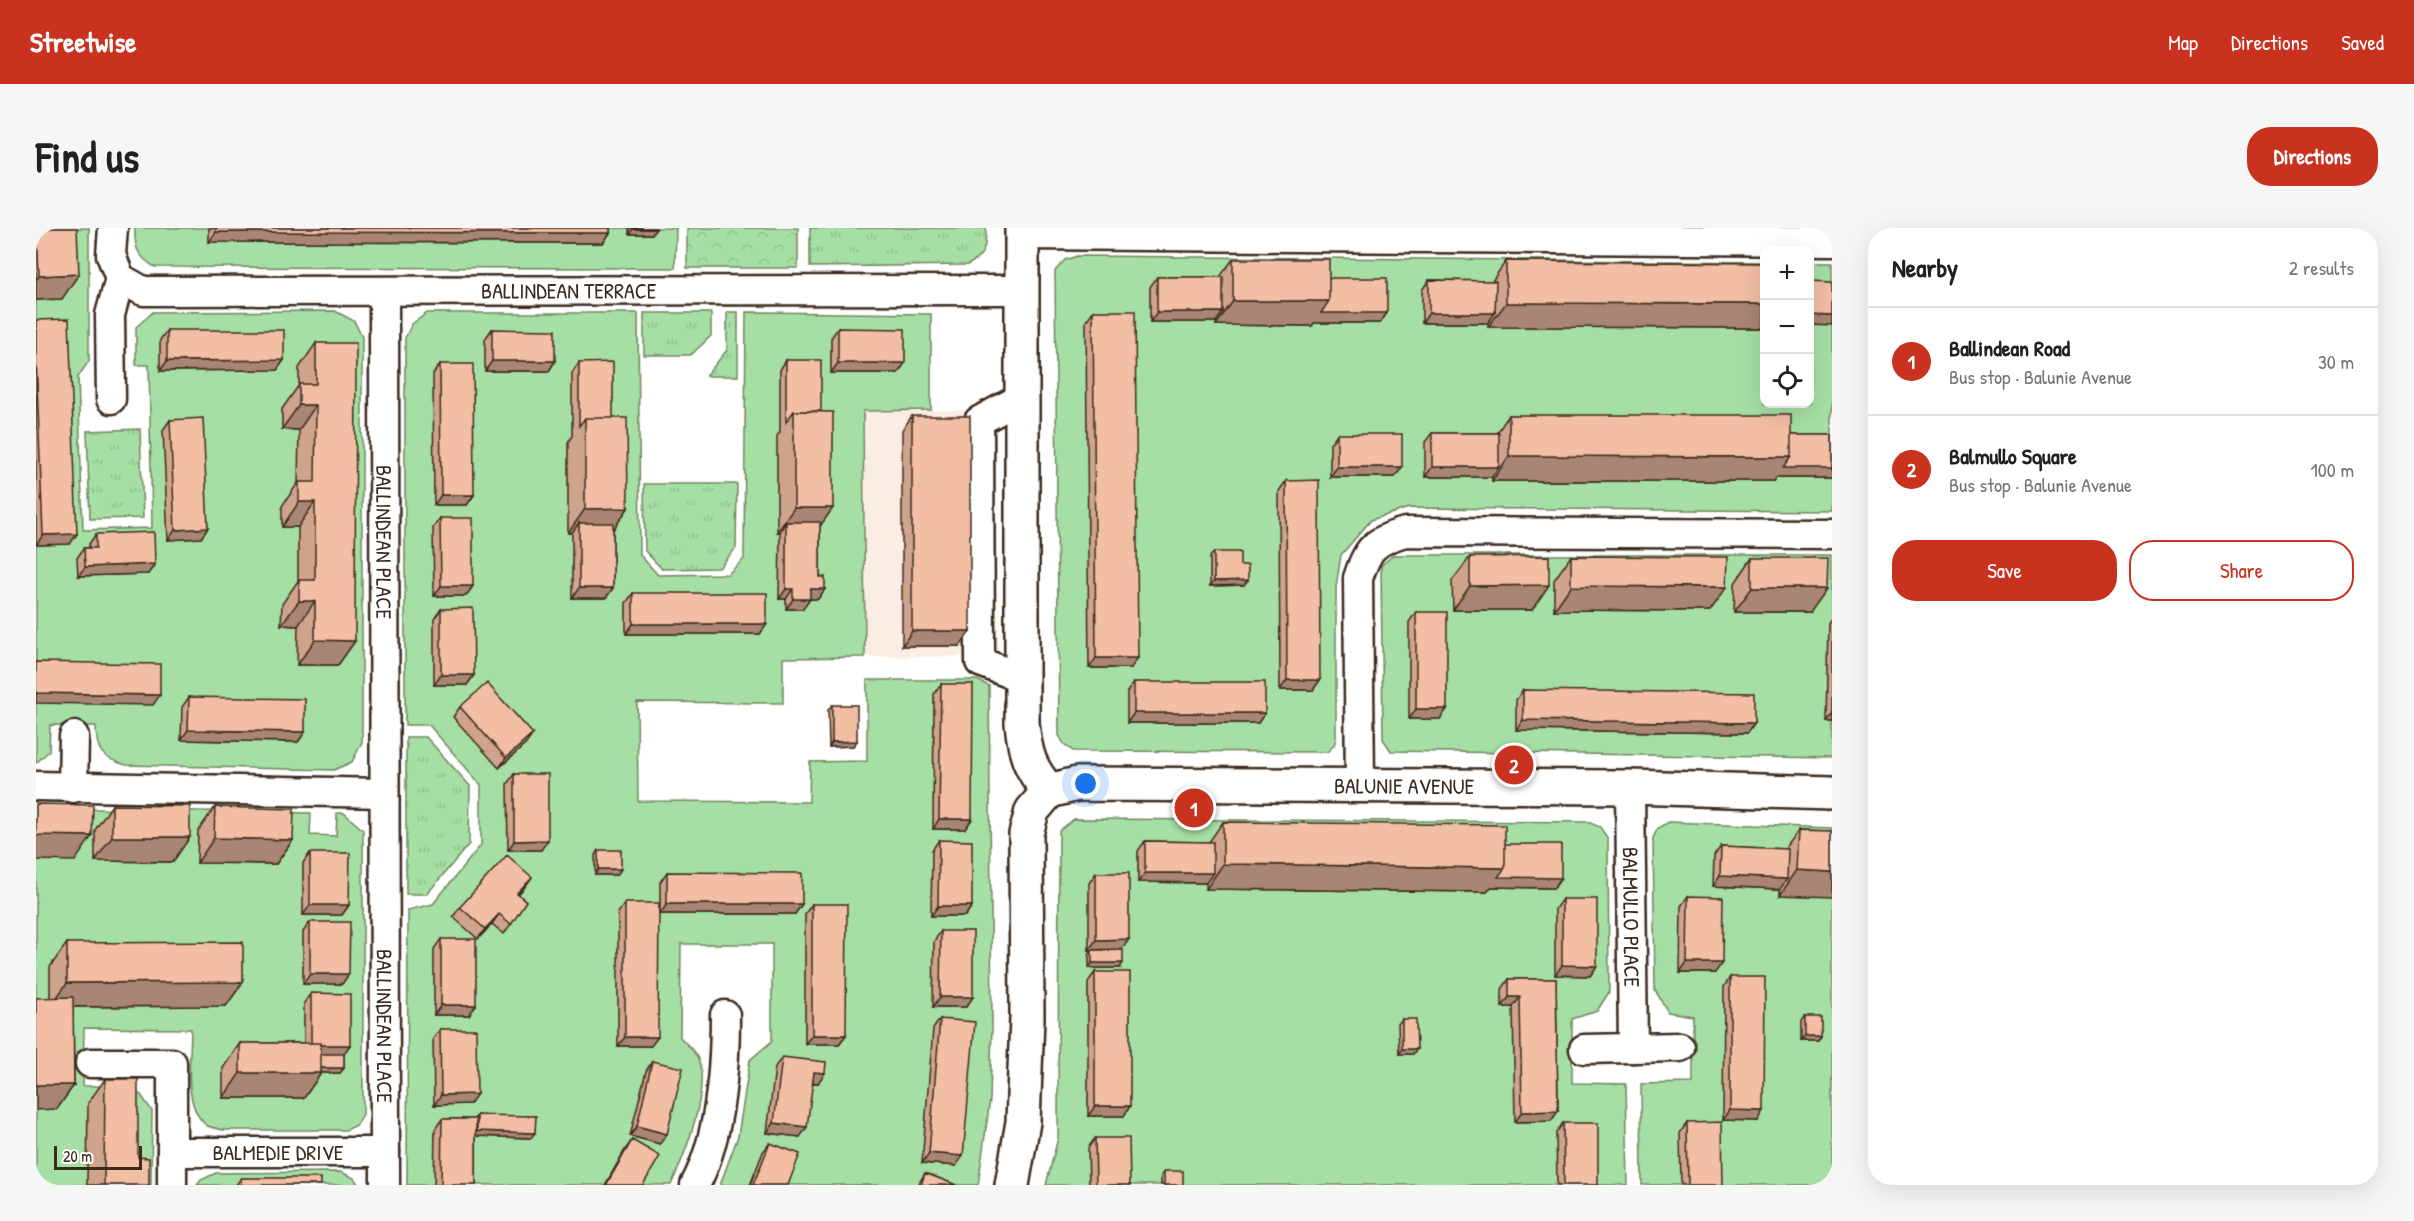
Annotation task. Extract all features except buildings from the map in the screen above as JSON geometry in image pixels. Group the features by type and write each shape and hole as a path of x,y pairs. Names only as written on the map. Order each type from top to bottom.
{"street":[{"path":"111,399 110,315 120,278 111,255 113,228"},
{"path":"1012,1185 1023,1122 1024,1099 1027,1018 1026,834 1032,811 1049,791 1037,777 1025,753 1022,678 1021,232 1542,233 1832,241"},
{"name":"BALLINDEAN TERRACE","path":"120,278 143,291 1021,290"},
{"name":"BALLINDEAN PLACE","path":"384,292 385,1185"},
{"path":"1021,398 979,421 980,662 1022,678"},
{"path":"1360,786 1358,578 1366,554 1383,538 1405,532 1832,534"},
{"path":"73,788 74,736"},
{"name":"BALUNIE AVENUE","path":"1049,791 1077,784 1630,787 1832,793"},
{"path":"36,786 384,793"},
{"name":"BALMULLO PLACE","path":"1630,787 1633,1048"},
{"path":"695,1185 716,1124 725,1068 725,1016"},
{"path":"1584,1049 1680,1047"},
{"path":"90,1063 172,1063 172,1185"},
{"name":"BALMEDIE DRIVE","path":"172,1152 385,1152"}],"shaded area":[{"path":"995,410 998,656 865,657 863,411"}],"green space":[{"path":"36,228 89,228 89,361 78,377 83,530 152,528 149,365 136,365 136,327 153,312 335,311 354,321 362,337 362,742 352,762 334,770 126,765 111,760 102,753 97,742 96,726 50,725 49,751 36,763"},
{"path":"135,228 676,228 675,268 155,267 138,251"},
{"path":"687,228 798,228 798,268 687,268"},
{"path":"810,228 986,228 986,234 985,246 981,255 967,265 810,267"},
{"path":"1077,256 1760,262 1760,408 1814,408 1814,262 1832,262 1832,511 1409,508 1371,520 1341,555 1336,587 1336,739 1327,752 1073,751 1064,744 1059,735 1055,271 1065,260"},
{"path":"727,312 738,312 738,376 706,376 727,350"},
{"path":"746,312 931,314 931,410 863,411 865,657 783,658 783,703 637,702 638,801 809,802 810,762 867,761 867,680 977,680 989,686 992,1026 990,1100 978,1185 720,1185 738,1136 750,1060 772,1041 772,944 681,944 680,1037 693,1050 698,1059 701,1088 689,1140 671,1185 407,1185 408,910 433,904 481,845 481,785 429,725 405,725 405,338 412,324 427,313 638,313 640,555 658,575 728,574 744,559"},
{"path":"644,313 711,313 711,336 691,355 644,355"},
{"path":"140,429 143,518 90,519 87,431"},
{"path":"644,484 737,484 736,548 719,568 662,569 645,551"},
{"path":"1393,555 1832,555 1832,758 1391,751 1383,739 1381,566"},
{"path":"406,737 426,737 470,786 469,844 427,894 406,894"},
{"path":"36,808 311,813 310,835 336,836 337,813 344,813 363,830 363,1114 357,1125 346,1130 224,1130 210,1127 198,1116 191,1093 189,1066 191,1029 84,1028 83,1086 125,1086 141,1095 152,1111 151,1185 36,1185"},
{"path":"1074,819 1588,822 1600,827 1608,839 1609,992 1597,1011 1572,1019 1572,1083 1626,1084 1628,1185 1046,1185 1058,1138 1059,831"},
{"path":"1668,822 1832,828 1832,1185 1642,1185 1641,1084 1693,1083 1693,1016 1668,1012 1655,990 1653,838 1658,828"},
{"path":"341,1172 354,1178 359,1185 197,1185 201,1180 216,1173"}],"place":[{"name":"Balmullo Square","path":"1514,765"},
{"name":"Ballindean Road","path":"1194,808"}]}
